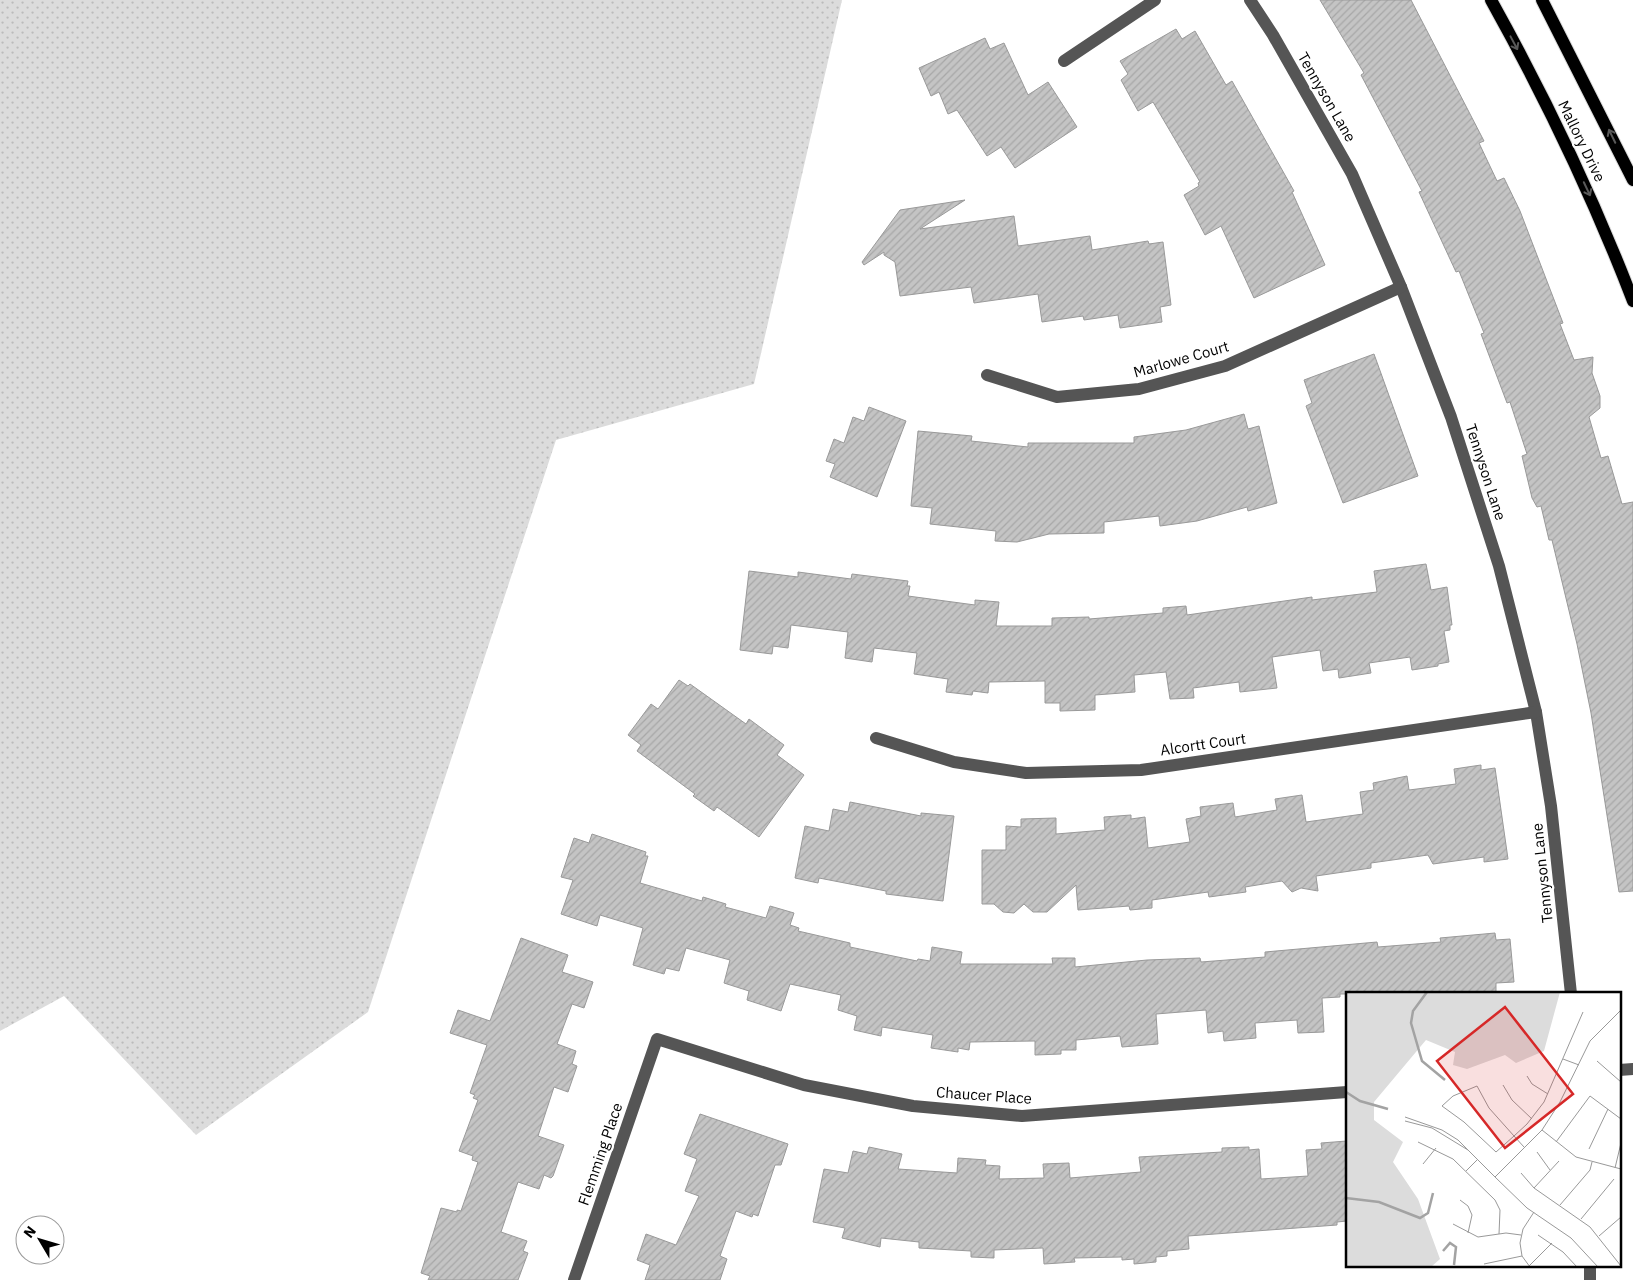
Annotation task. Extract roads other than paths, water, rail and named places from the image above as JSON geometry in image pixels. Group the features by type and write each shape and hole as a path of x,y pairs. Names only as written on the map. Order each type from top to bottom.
{"main road":[{"name":"Mallory Drive","path":"1492,0 1559,130 1606,229 1633,301"},
{"path":"1542,0 1633,180"}],"street":[{"path":"1064,61 1155,0"},
{"name":"Tennyson Lane","path":"1250,0 1352,174 1401,287 1451,416 1496,556 1536,712 1551,806 1571,992"},
{"name":"Marlowe Court","path":"988,375 1057,397 1139,389 1225,366 1401,287"},
{"name":"Alcortt Court","path":"876,738 954,762 1026,773 1141,770 1536,712"},
{"name":"Chaucer Place","path":"657,1039 804,1085 913,1106 1022,1116 1346,1092"},
{"name":"Flemming Place","path":"574,1280 657,1039"},
{"path":"1620,1070 1633,1069"}]}
